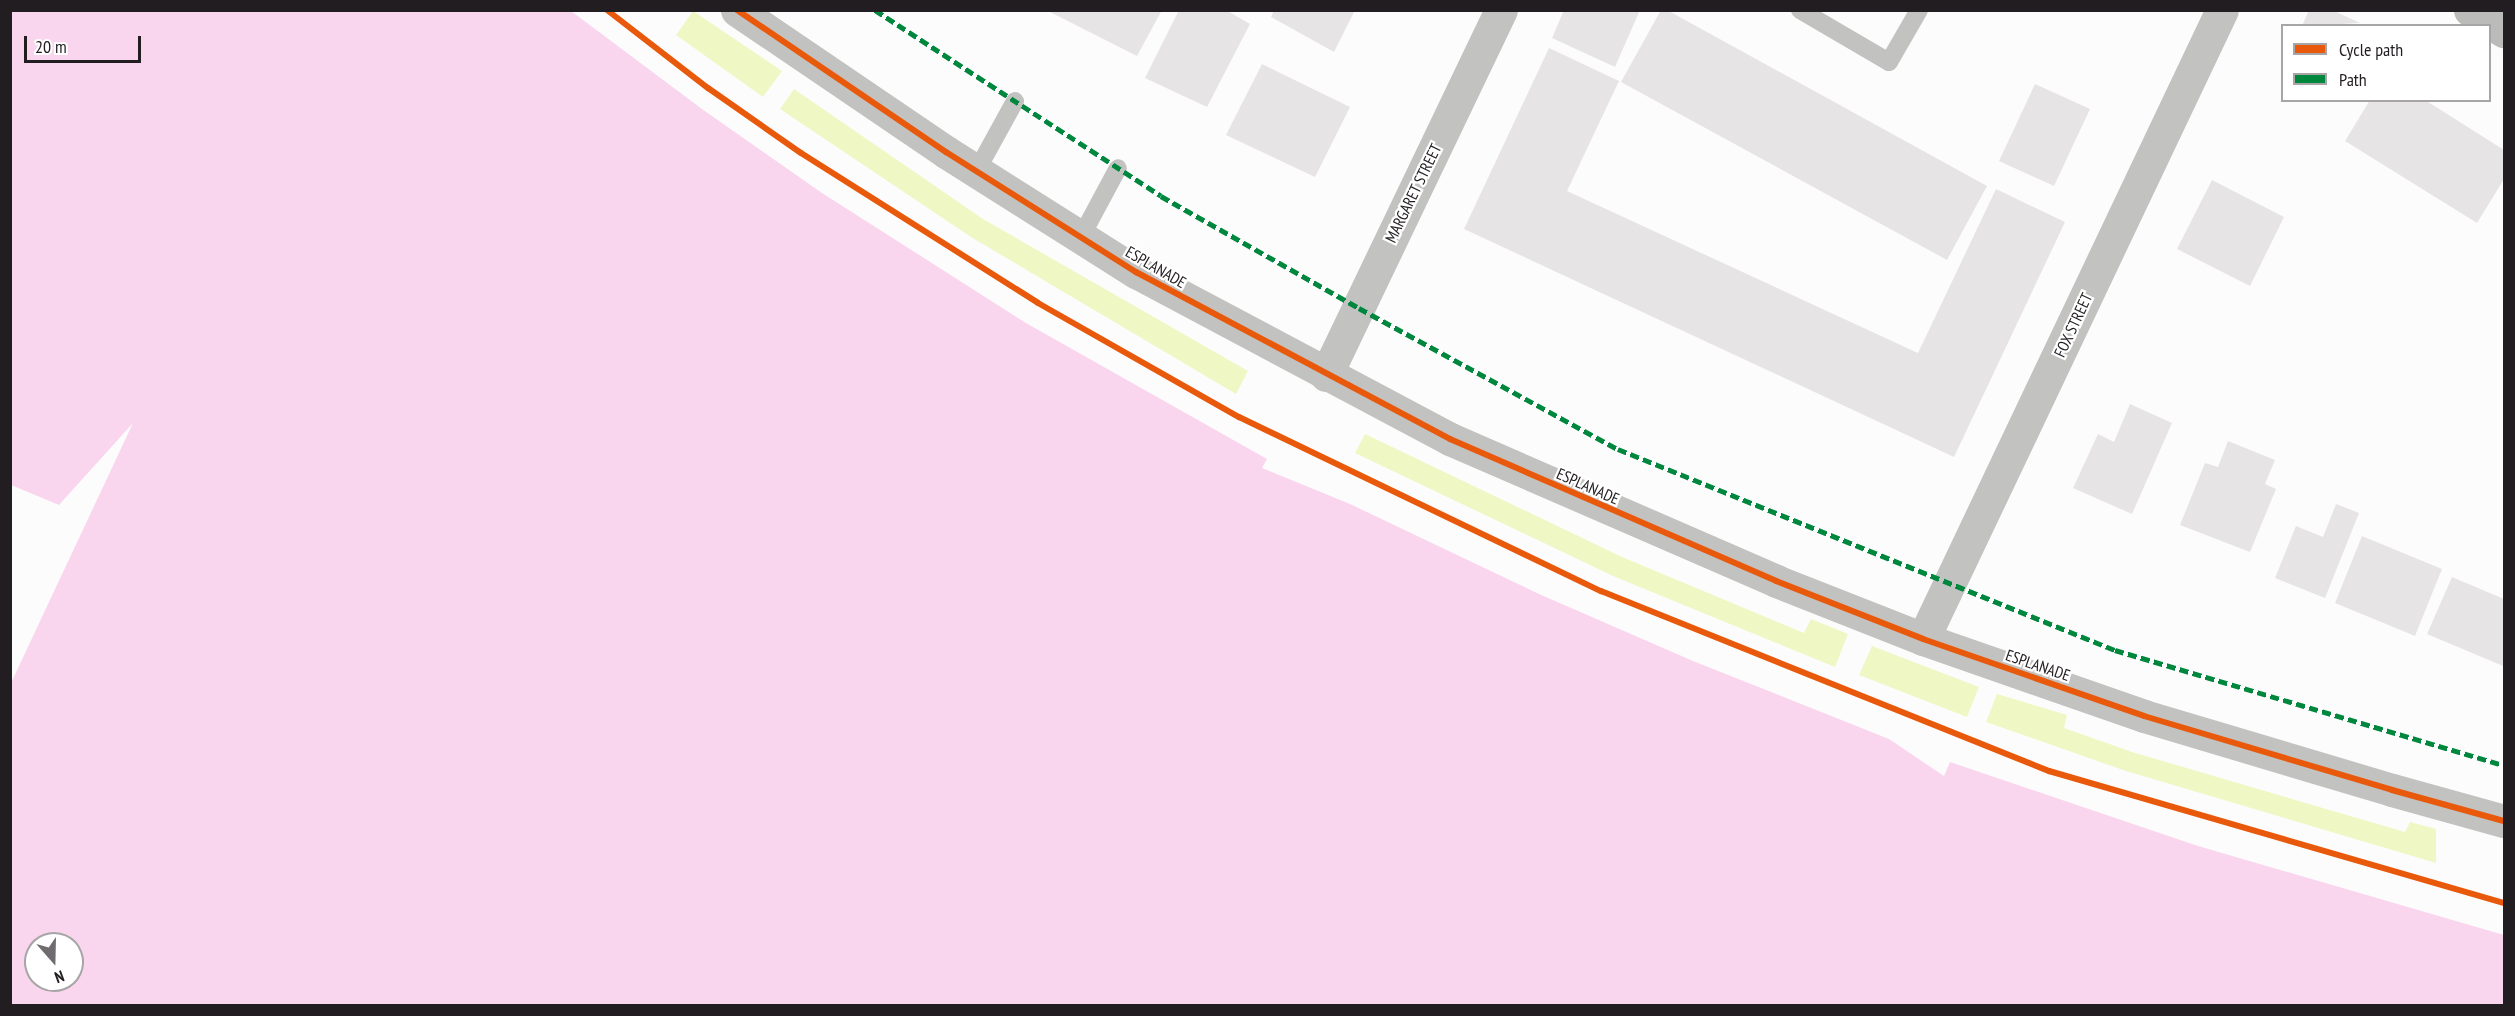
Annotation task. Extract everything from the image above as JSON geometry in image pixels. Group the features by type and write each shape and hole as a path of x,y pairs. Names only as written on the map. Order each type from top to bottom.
{"main road":[{"path":"2470,10 2505,31"}],"street":[{"name":"MARGARET STREET","path":"1326,375 1501,10"},
{"name":"FOX STREET","path":"1923,639 2222,10"},
{"name":"ESPLANADE","path":"756,16 976,172 1136,272 1450,439 1626,518 1923,639 2144,716 2505,821"}],"lane":[{"path":"1800,10 1889,62 1919,10"},
{"path":"976,172 1015,101"},
{"path":"1081,237 1118,168"}],"green space":[{"path":"693,11 782,71 763,97 676,35"},
{"path":"794,89 983,219 1248,371 1236,394 971,237 780,109"},
{"path":"1365,434 1622,557 1804,633 1811,619 1848,634 1835,667 1613,576 1355,453"},
{"path":"1872,646 1979,687 1967,717 1859,675"},
{"path":"1997,694 2067,715 2064,728 2132,752 2405,832 2410,822 2436,829 2436,863 2126,771 1986,722"}],"shaded area":[{"path":"11,10 571,11 702,109 822,193 1026,323 1267,459 1262,468 1350,504 1539,594 1693,661 1889,739 1944,776 1950,762 2198,846 2504,935 2504,1005 11,1005 11,683 133,423 59,505 11,485"}],"building":[{"path":"1046,10 1162,10 1137,56"},
{"path":"1179,10 1226,10 1250,24 1207,107 1145,78"},
{"path":"1274,10 1355,10 1334,52 1271,17"},
{"path":"1564,10 1640,10 1615,67 1552,38"},
{"path":"1661,10 1667,10 1987,186 1947,260 1621,82"},
{"path":"2309,10 2332,10 2360,23 2341,24 2303,24"},
{"path":"1549,48 1619,81 1567,191 1918,353 1996,189 2065,222 1954,457 1464,229"},
{"path":"1262,64 1350,107 1315,177 1226,135"},
{"path":"2035,84 2090,109 2054,186 1999,161"},
{"path":"2369,102 2428,102 2504,150 2504,179 2477,223 2345,141"},
{"path":"2212,180 2284,217 2250,286 2177,249"},
{"path":"2130,404 2172,423 2132,514 2073,488 2098,434 2114,442"},
{"path":"2228,441 2275,460 2265,484 2276,489 2250,552 2180,525 2205,463 2218,467"},
{"path":"2336,504 2359,513 2325,598 2275,578 2296,526 2323,537"},
{"path":"2362,536 2442,569 2415,636 2335,603"},
{"path":"2452,577 2504,599 2503,666 2427,634"}],"marked path":[{"path":"875,10 1161,196 1359,308 1618,449 2115,650 2504,765"}],"cycle path":[{"path":"607,10 708,88 801,153 1038,303 1239,417 1601,591 2049,771 2504,903"},
{"path":"737,10 946,152 1136,272 1450,439 1776,581 1923,639 2144,716 2504,821"}]}
